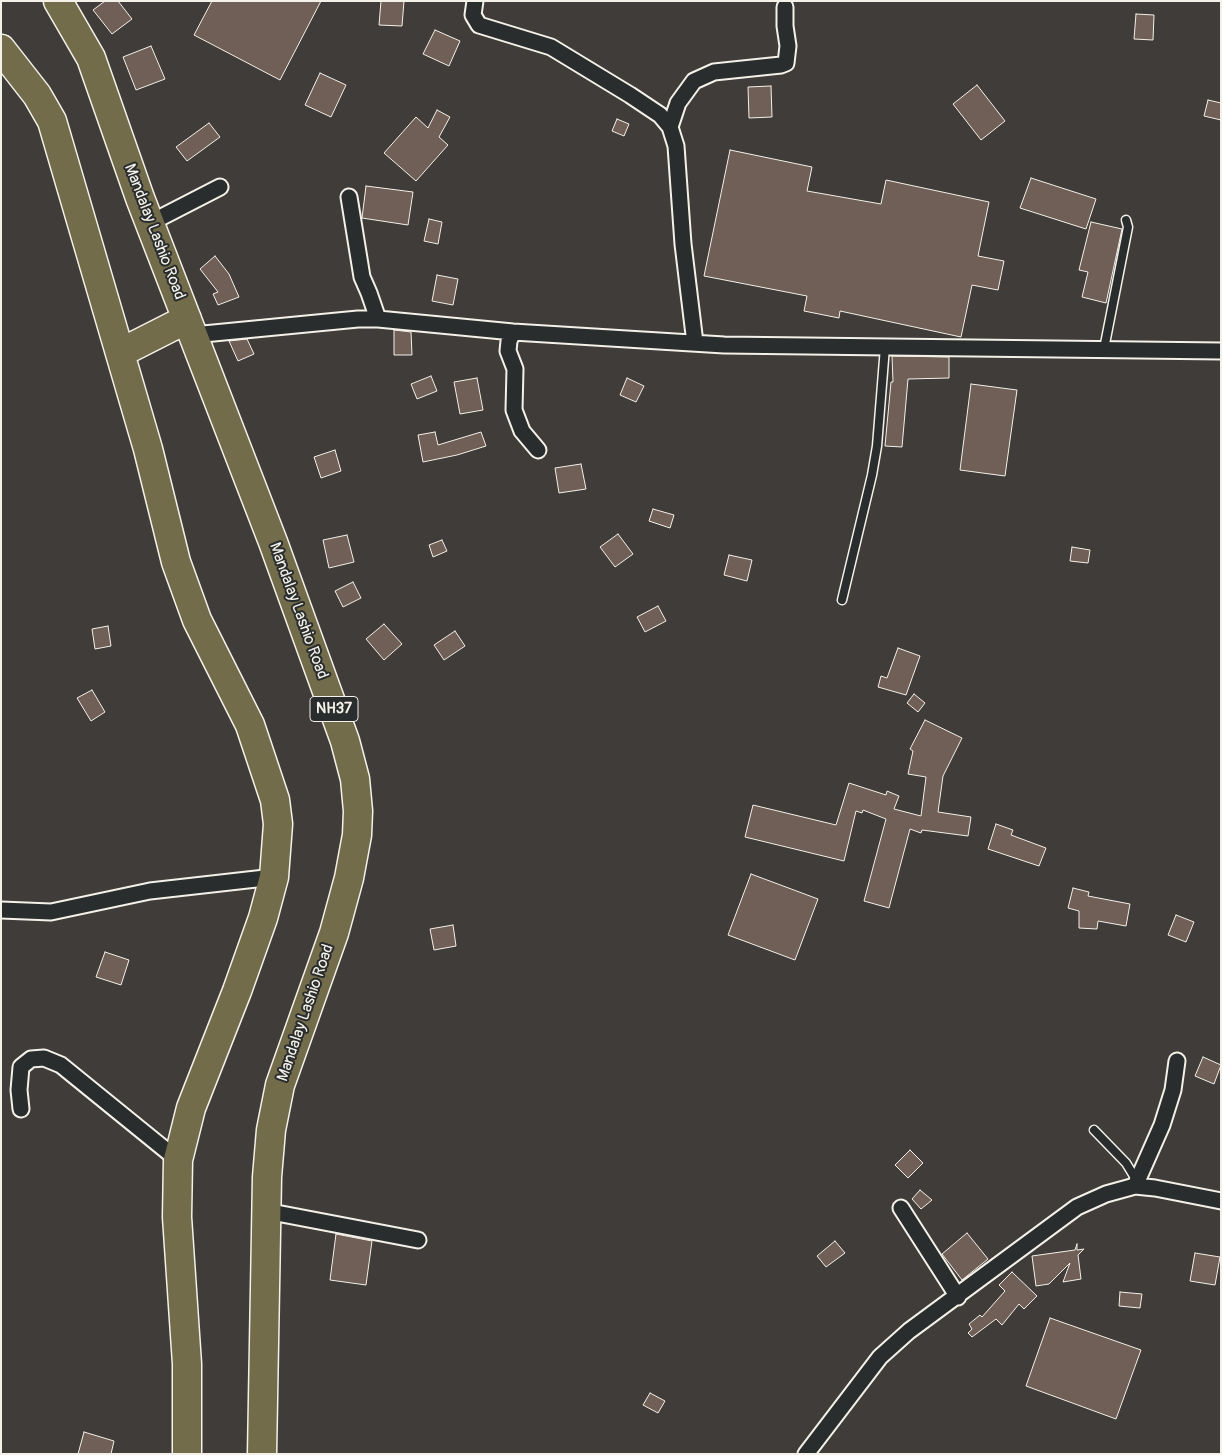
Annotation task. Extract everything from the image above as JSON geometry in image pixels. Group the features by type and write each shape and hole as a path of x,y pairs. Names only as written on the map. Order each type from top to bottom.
{"highway":[{"name":"Mandalay Lashio Road","path":"58,1 91,58 150,223 273,542 345,741 355,779 358,812 357,835 352,861 334,933 280,1085 271,1130 266,1211 262,1454"},
{"path":"1,49 37,95 52,121 148,449 176,562 197,620 250,725 275,800 278,824 274,877 263,918 237,991 190,1108 178,1160 177,1217 187,1364 187,1454"},
{"path":"120,353 190,327"}],"street":[{"path":"475,1 473,15 479,25 551,47 660,115 670,127 676,146 683,244 695,343"},
{"path":"670,127 678,103 694,82 714,72 786,63 788,46 785,6"},
{"path":"150,223 220,187"},
{"path":"348,197 362,277 370,293 378,319"},
{"path":"190,327 378,319 513,332 695,343 1221,351"},
{"path":"513,332 508,341 508,351 516,369 514,410 522,431 538,450"},
{"path":"1,910 51,912 150,891 274,877"},
{"path":"21,1109 19,1090 22,1068 31,1059 44,1058 61,1066 178,1160"},
{"path":"1136,1184 1162,1124 1173,1090 1177,1061"},
{"path":"806,1454 880,1357 909,1331 1077,1207 1106,1194 1136,1184 1221,1201"},
{"path":"902,1208 958,1296"},
{"path":"266,1211 418,1240"}],"lane":[{"path":"1104,349 1128,227 1126,220"},
{"path":"842,600 872,475 877,446 885,347"},
{"path":"1094,1130 1126,1164 1136,1184"}],"building":[{"path":"105,1 118,1 132,19 112,34 93,10"},
{"path":"212,1 321,1 280,80 194,35"},
{"path":"381,1 404,1 402,26 379,25"},
{"path":"1136,14 1154,15 1153,40 1134,39"},
{"path":"435,30 460,41 449,66 423,54"},
{"path":"151,46 165,79 136,90 123,57"},
{"path":"320,73 346,85 331,117 305,105"},
{"path":"977,85 1005,121 981,140 953,104"},
{"path":"771,86 772,117 749,118 748,87"},
{"path":"1208,100 1221,103 1221,120 1204,116"},
{"path":"437,110 450,117 439,137 448,145 416,181 384,153 416,117 428,128"},
{"path":"617,119 629,124 624,136 612,131"},
{"path":"209,123 220,137 187,161 176,147"},
{"path":"730,150 812,167 807,191 881,204 886,180 989,202 978,256 1004,261 998,290 972,285 961,337 840,311 839,318 804,311 807,296 704,276"},
{"path":"1031,178 1096,199 1086,229 1020,208"},
{"path":"366,186 413,192 408,225 362,218"},
{"path":"429,219 442,222 438,244 424,241"},
{"path":"1091,222 1122,229 1106,303 1082,297 1088,272 1079,270"},
{"path":"215,256 229,274 239,297 218,305 213,294 218,292 200,269"},
{"path":"437,275 458,279 453,305 432,301"},
{"path":"394,330 411,332 412,355 394,355"},
{"path":"247,339 254,354 238,361 229,341"},
{"path":"892,356 949,357 949,378 908,379 902,447 885,446 891,382 893,382"},
{"path":"431,376 437,391 417,399 411,384"},
{"path":"477,378 483,410 460,414 454,382"},
{"path":"627,378 644,386 636,402 620,395"},
{"path":"971,384 1017,390 1005,476 960,470"},
{"path":"435,432 438,445 481,432 486,446 457,455 423,462 418,435"},
{"path":"335,450 341,471 321,478 314,457"},
{"path":"581,464 586,489 559,493 555,468"},
{"path":"653,509 674,515 670,528 649,521"},
{"path":"618,534 633,554 615,567 600,547"},
{"path":"347,535 354,562 329,568 323,540"},
{"path":"442,540 447,551 433,557 429,545"},
{"path":"1072,547 1090,550 1088,563 1070,561"},
{"path":"729,555 752,560 747,581 724,575"},
{"path":"353,582 361,598 343,607 335,591"},
{"path":"658,606 666,621 645,632 637,617"},
{"path":"384,624 402,644 384,660 366,639"},
{"path":"108,626 111,646 95,649 92,629"},
{"path":"455,631 465,646 444,660 434,645"},
{"path":"898,648 920,656 906,695 878,687 881,676 887,678"},
{"path":"92,690 105,712 91,721 77,698"},
{"path":"914,694 925,703 918,712 907,703"},
{"path":"925,720 962,738 943,776 938,812 971,817 968,836 922,830 921,833 910,829 889,908 864,901 886,819 863,810 862,813 856,811 844,861 745,837 753,805 836,825 849,783 886,795 887,791 899,796 894,809 921,816 926,777 908,774 913,751 910,749"},
{"path":"996,824 1013,830 1011,835 1046,848 1039,866 988,849"},
{"path":"751,874 818,899 795,960 728,935"},
{"path":"1073,888 1089,892 1088,896 1130,904 1126,926 1098,921 1097,929 1079,928 1079,911 1068,908"},
{"path":"1176,915 1194,922 1186,942 1168,935"},
{"path":"453,925 456,946 434,950 430,929"},
{"path":"105,952 129,960 121,985 96,977"},
{"path":"1203,1057 1221,1065 1214,1084 1195,1076"},
{"path":"910,1150 923,1163 908,1178 895,1165"},
{"path":"920,1190 932,1200 921,1209 912,1199"},
{"path":"967,1233 988,1259 962,1280 942,1254"},
{"path":"336,1234 372,1241 366,1285 330,1280"},
{"path":"835,1241 845,1253 826,1267 817,1256"},
{"path":"1077,1244 1077,1250 1084,1249 1078,1255 1081,1279 1063,1282 1070,1263 1049,1284 1036,1286 1032,1256 1075,1250"},
{"path":"1195,1253 1220,1257 1215,1285 1190,1281"},
{"path":"1012,1272 1037,1296 1024,1309 1019,1304 1002,1325 996,1319 972,1337 968,1333 972,1329 969,1324 980,1315 982,1317 1005,1291 999,1285"},
{"path":"1120,1292 1142,1294 1140,1308 1119,1306"},
{"path":"1050,1318 1141,1350 1116,1419 1026,1386"},
{"path":"650,1393 665,1401 658,1413 643,1405"},
{"path":"84,1432 114,1441 111,1454 78,1454"}]}
